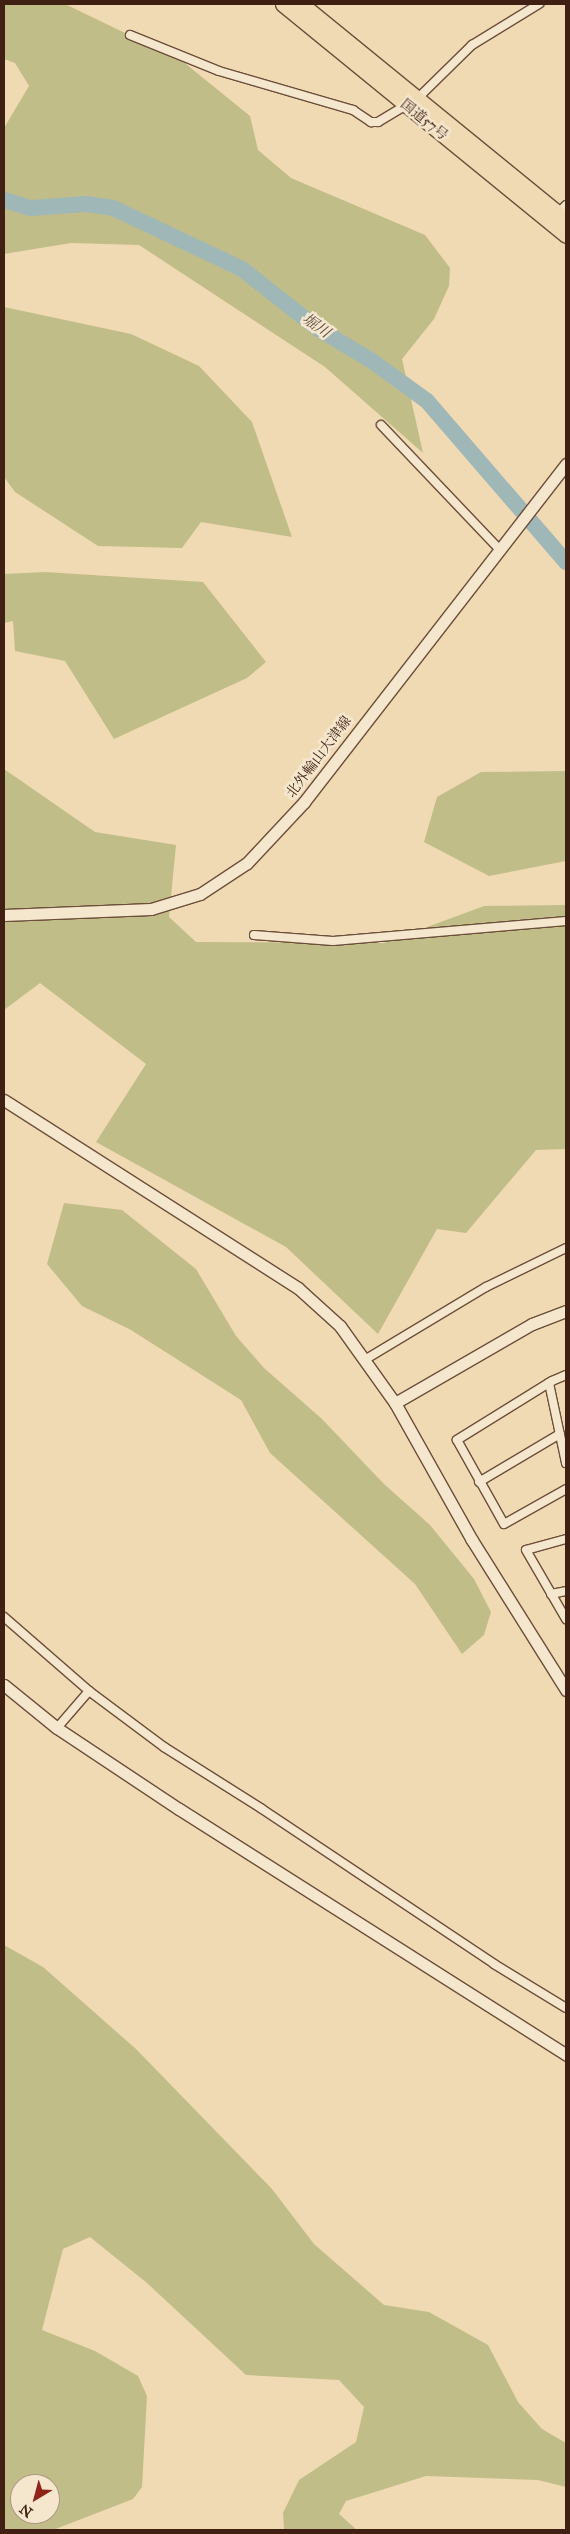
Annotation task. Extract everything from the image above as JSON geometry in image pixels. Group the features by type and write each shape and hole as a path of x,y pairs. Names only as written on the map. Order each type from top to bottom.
{"highway":[{"name":"国道57号","path":"283,4 411,102 564,213"},
{"name":"国道57号","path":"301,4 411,102 566,235"}],"street":[{"path":"130,36 219,72 353,110 371,122 385,120 411,102 472,44 539,4"},
{"path":"381,425 499,549"},
{"name":"北外輪山大津線","path":"4,915 151,910 200,894 247,863 304,802 566,464"},
{"path":"254,935 333,941 566,921"},
{"path":"4,1100 298,1288 340,1326 366,1359 395,1403 472,1540 566,1690"},
{"path":"366,1359 486,1287 566,1248"},
{"path":"395,1403 532,1324 566,1311"},
{"path":"566,1375 549,1383 458,1438 458,1444 504,1524 566,1489"},
{"path":"549,1383 566,1463"},
{"path":"479,1482 560,1434"},
{"path":"566,1539 526,1550 566,1619"},
{"path":"551,1594 566,1591"},
{"path":"4,1617 88,1690 164,1747 262,1809 494,1964 566,2008"},
{"path":"4,1686 57,1728 268,1867 566,2055"},
{"path":"57,1728 88,1690"}],"shaded area":[{"path":"4,4 65,4 181,60 250,116 258,150 291,178 425,235 450,268 449,286 434,319 402,359 423,453 325,367 139,245 71,243 4,254 4,128 29,86 15,63 4,59"},
{"path":"4,307 131,334 199,366 252,422 292,537 201,522 182,548 98,546 15,492 4,477"},
{"path":"45,572 203,582 266,662 247,678 114,739 65,661 15,651 13,621 4,623 4,574"},
{"path":"4,769 95,832 176,845 169,917 196,942 384,943 484,906 566,905 566,1149 536,1150 466,1233 437,1229 378,1334 286,1247 96,1142 146,1064 40,983 4,1010"},
{"path":"566,771 566,861 489,876 424,842 437,797 481,772"},
{"path":"64,1203 122,1210 196,1269 236,1336 264,1368 322,1419 384,1484 430,1525 474,1579 491,1612 484,1635 462,1654 415,1584 270,1453 241,1400 131,1330 82,1306 47,1264"},
{"path":"4,1945 43,1967 136,2049 272,2189 314,2244 384,2305 429,2312 488,2345 518,2402 542,2429 566,2443 566,2487 538,2480 426,2476 346,2501 339,2514 357,2530 284,2530 283,2513 299,2480 356,2442 364,2407 339,2380 246,2375 147,2283 90,2237 63,2249 42,2330 95,2351 138,2376 147,2396 142,2487 133,2499 53,2530 6,2530 4,2527"}],"waterway":[{"name":"堀川","path":"4,200 31,208 86,204 113,208 242,269 317,328 372,361 427,401 566,562"}]}
